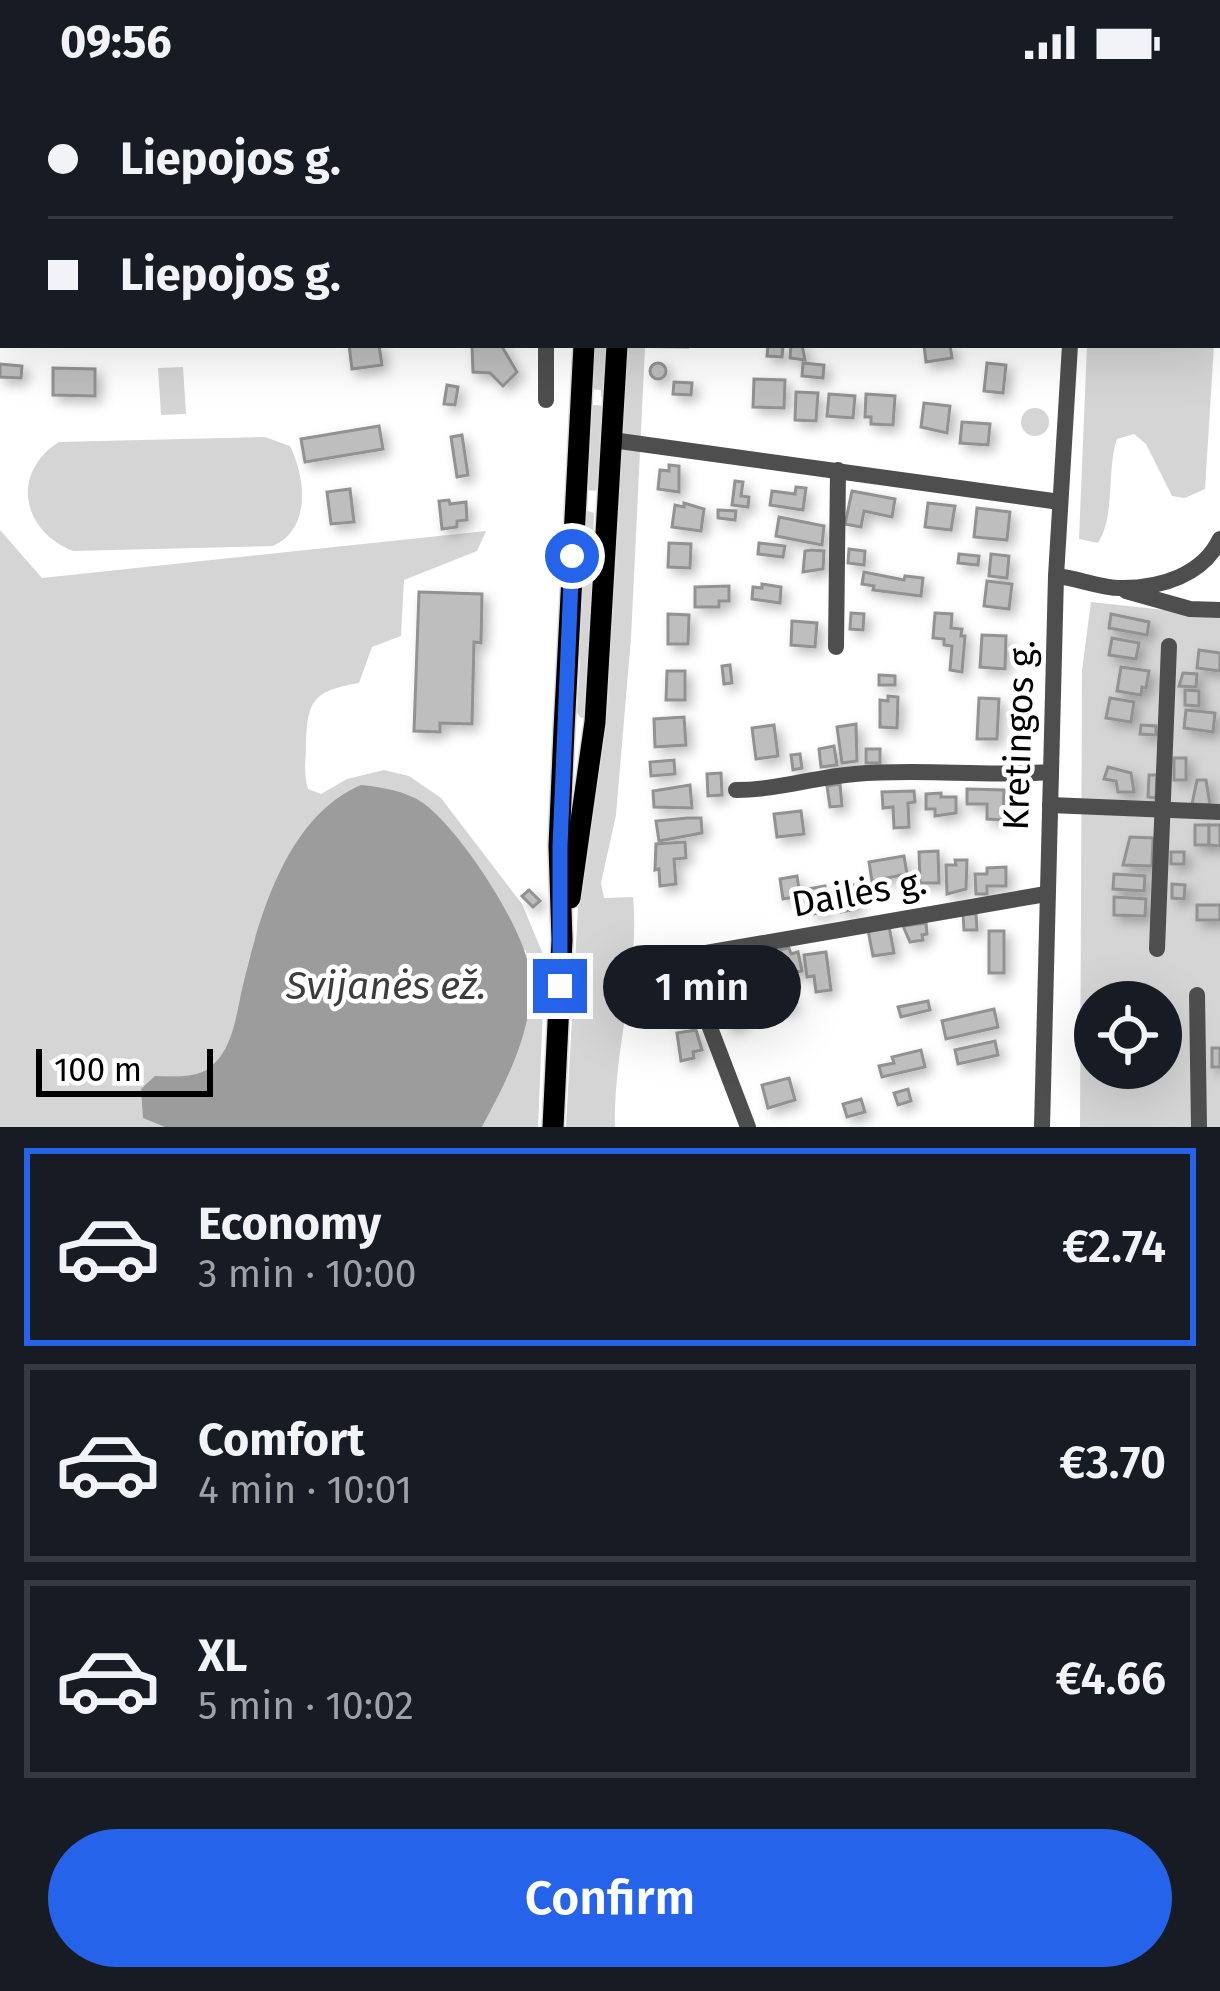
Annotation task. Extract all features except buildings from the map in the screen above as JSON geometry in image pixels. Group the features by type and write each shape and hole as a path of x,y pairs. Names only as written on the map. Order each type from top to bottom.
{"main road":[{"path":"553,1127 562,940 564,719 584,348"},
{"path":"562,940 595,722 617,348"},
{"path":"574,502 608,503"},
{"path":"564,719 575,729 595,722"}],"street":[{"path":"546,348 546,400"},
{"name":"Kretingos g.","path":"1042,1127 1056,576 1070,348"},
{"path":"612,440 1060,502"},
{"path":"836,647 838,470"},
{"path":"1119,589 1186,576 1201,566 1220,539"},
{"path":"1056,576 1170,605 1220,610"},
{"path":"1157,949 1169,646"},
{"path":"736,790 765,790 856,774 994,777 1050,772"},
{"path":"1049,805 1220,812"},
{"name":"Dailės g.","path":"748,1127 683,957 1046,894"},
{"path":"1197,995 1198,1127"}],"shaded area":[{"path":"590,348 609,348 607,397 601,397 601,390 588,389"},
{"path":"625,348 645,348 631,638 616,815 601,883 604,898 633,897 633,954 615,1127 566,1127 578,908 604,715"},
{"path":"1087,348 1214,348 1205,489 1185,498 1172,496 1146,444 1134,434 1117,439 1104,532 1098,543 1079,539"},
{"path":"183,367 186,414 161,415 158,368"},
{"path":"588,397 593,397 593,405 606,406 601,491 583,490"},
{"path":"1035,408 1045,412 1049,422 1045,432 1035,436 1025,432 1021,422 1025,412"},
{"path":"265,437 290,446 302,488 294,528 273,546 73,551 42,530 28,501 33,469 59,442"},
{"path":"585,510 594,513 587,717 581,718 577,713 580,659 575,619"},
{"path":"0,530 42,578 486,531 477,551 404,580 401,636 372,647 359,683 330,690 314,702 308,721 305,775 308,789 321,794 347,779 384,770 409,776 441,798 522,904 545,959 538,1127 482,1127 519,1042 528,997 526,950 250,955 232,1035 216,1062 193,1075 155,1076 165,1127 0,1127"},
{"path":"1091,602 1220,616 1220,1127 1080,1127 1080,1089 1182,1089 1182,981 1081,981 1082,670"}],"water":[{"name":"Svijanės ež.","path":"361,785 409,795 438,816 490,884 528,961 530,1000 522,1038 482,1127 165,1127 143,1118 141,1089 155,1076 197,1074 224,1051 258,928 281,870 314,819"}],"route":[{"path":"560,986 560,846 572,556"}]}
